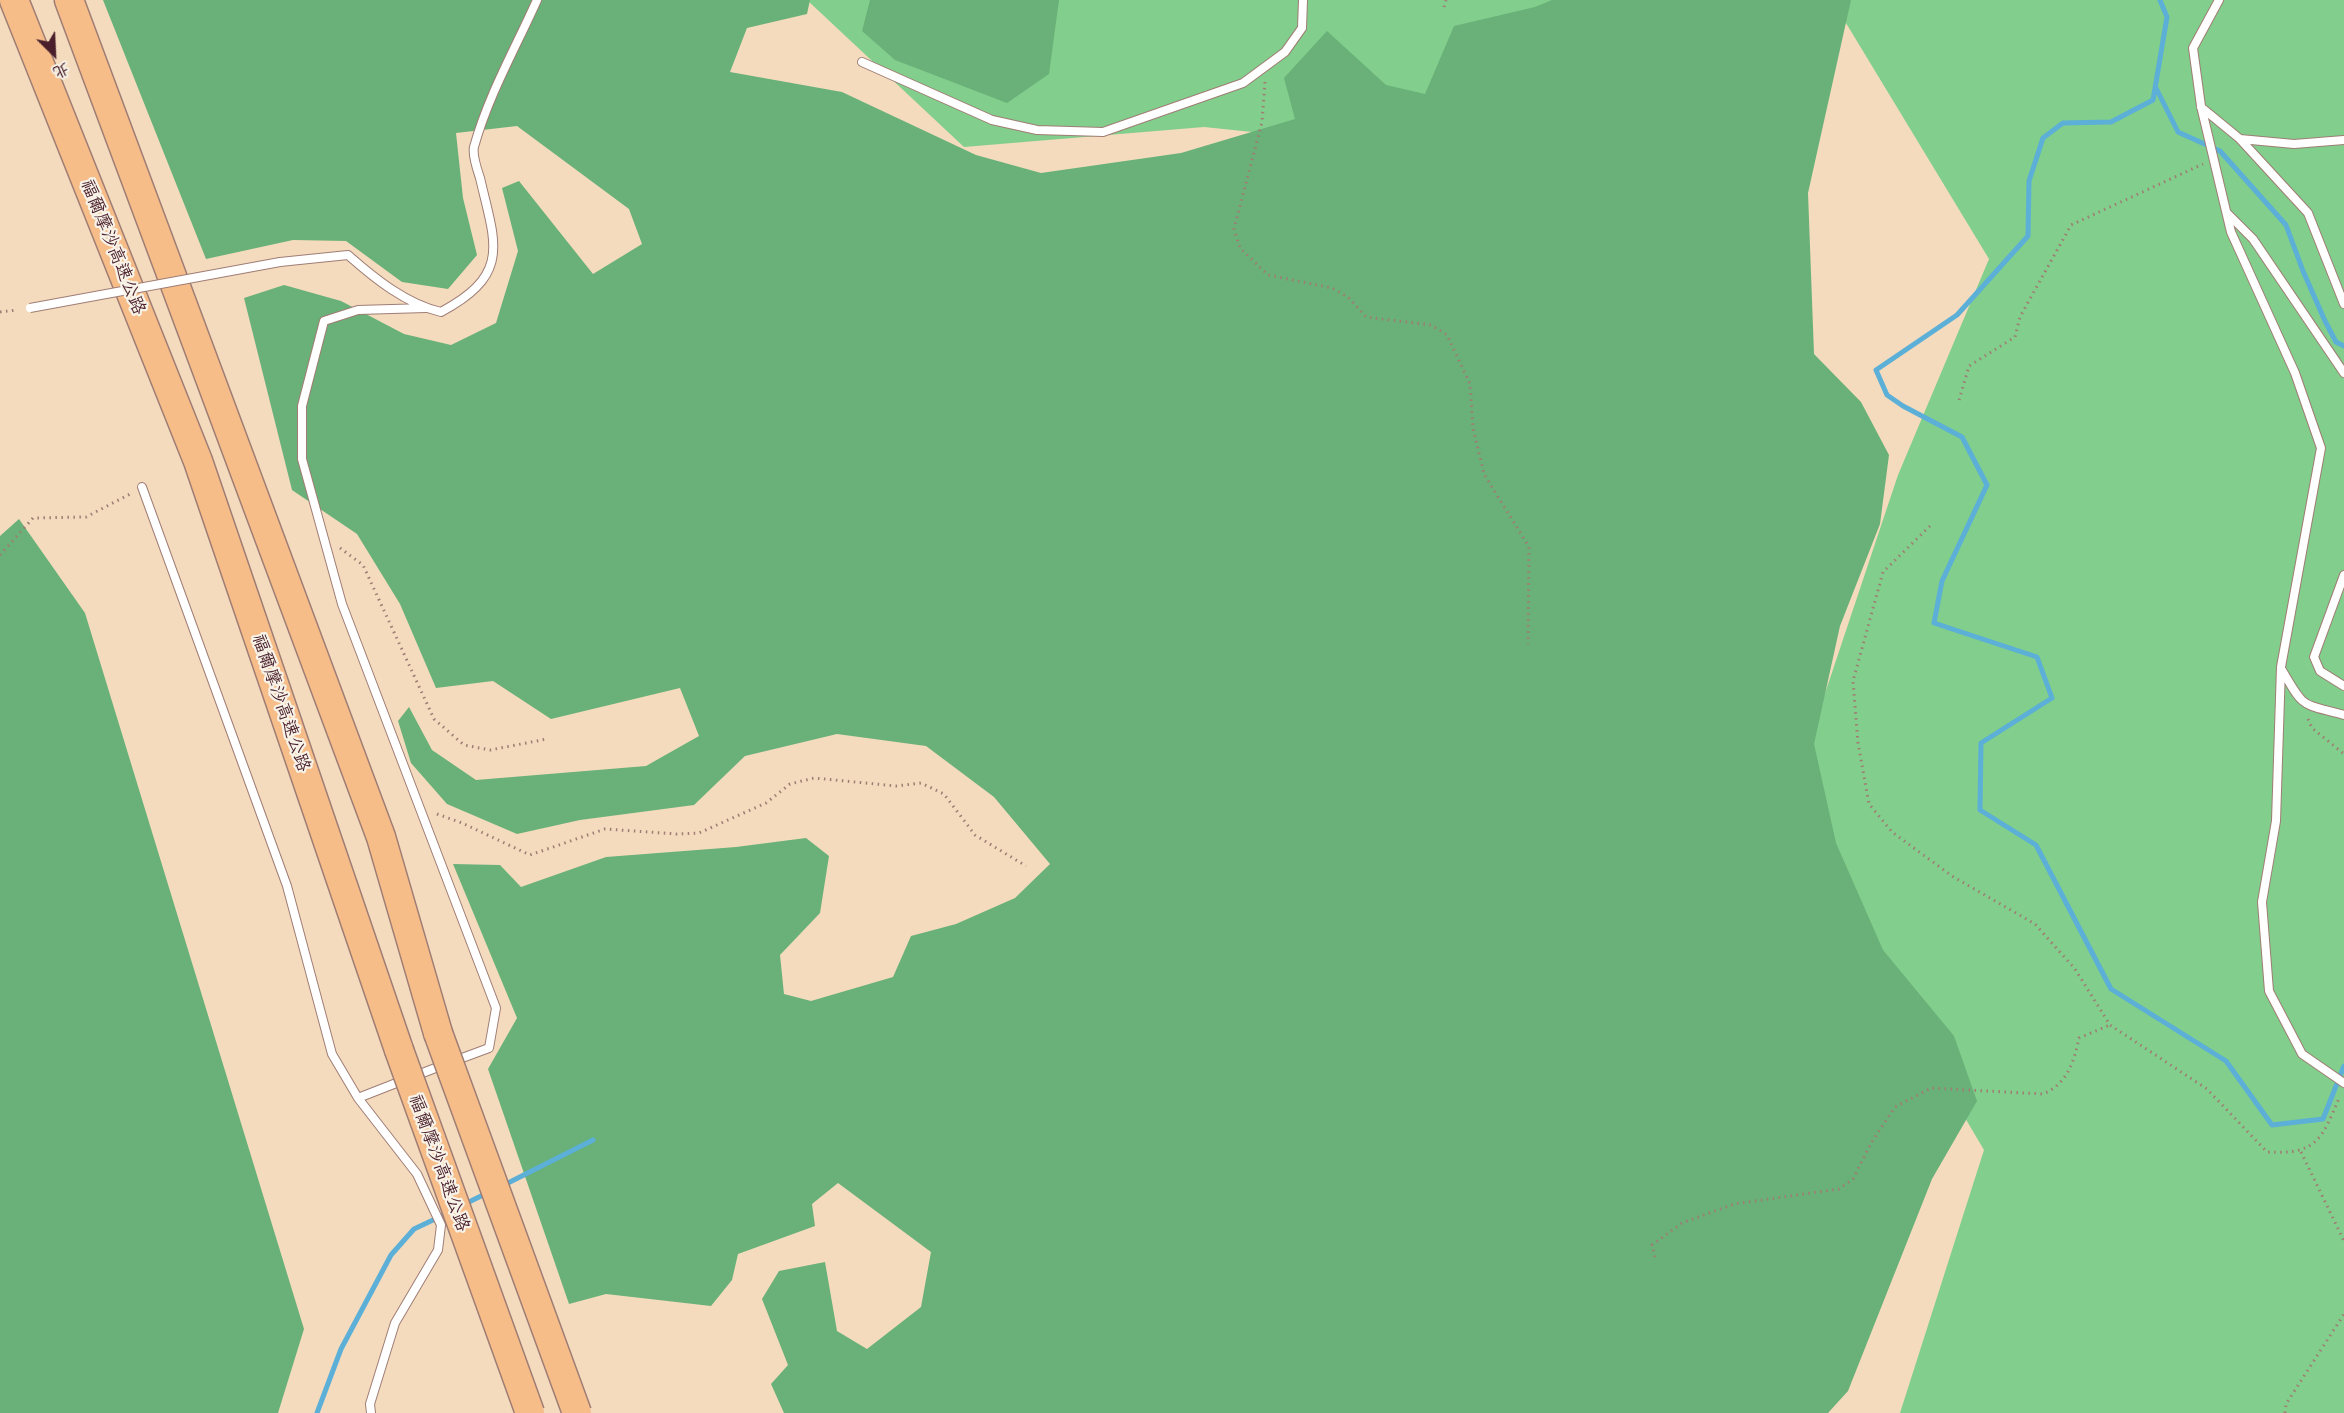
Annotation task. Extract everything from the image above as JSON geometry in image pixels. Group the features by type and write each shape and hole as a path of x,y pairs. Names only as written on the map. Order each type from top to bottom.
{"highway":[{"name":"福爾摩沙高速公路","path":"14,0 198,461 399,1050 530,1413"},
{"path":"69,0 381,837 438,1033 577,1413"}],"lane":[{"path":"30,308 280,262 348,255 373,277 426,308 441,312 469,296 484,278 493,260 493,228 473,150 537,0"},
{"path":"862,62 992,120 1037,130 1104,132 1243,83 1285,52 1302,28 1303,0"},
{"path":"2219,0 2193,48 2200,106 2230,232 2295,373 2321,448 2281,667 2276,822 2262,902 2269,991 2302,1054 2344,1084"},
{"path":"2200,106 2240,139 2308,213 2344,304"},
{"path":"2240,139 2294,144 2344,140"},
{"path":"2226,212 2253,239 2344,373"},
{"path":"358,1098 489,1048 496,1008 342,604 302,459 302,406 324,321 358,310 426,308"},
{"path":"142,487 288,886 332,1054 358,1098 417,1174 441,1226 438,1250 395,1323 370,1404 371,1413"},
{"path":"2344,575 2314,657 2320,670 2344,686"},
{"path":"2281,667 2298,699 2311,708 2344,715"}],"path":[{"path":"1444,7 1446,0"},
{"path":"1267,65 1262,122 1234,229 1240,248 1268,275 1332,288 1348,297 1366,317 1431,326 1447,335 1470,384 1473,428 1484,474 1528,547 1528,644"},
{"path":"1959,400 1969,366 2014,337 2020,317 2071,225 2213,159"},
{"path":"0,312 30,308"},
{"path":"0,555 33,518 86,517 142,487"},
{"path":"1930,526 1883,572 1853,681 1858,742 1869,804 1892,832 1943,870 2035,924 2075,969 2110,1025 2207,1089 2267,1152 2301,1152 2324,1134 2344,1084"},
{"path":"324,536 363,565 434,719 464,746 490,750 547,739"},
{"path":"2298,699 2312,728 2344,754"},
{"path":"418,808 462,823 530,855 605,829 677,834 699,833 766,803 789,784 814,778 896,786 921,783 944,794 975,835 1026,866"},
{"path":"1655,1257 1652,1245 1682,1223 1734,1204 1839,1189 1853,1179 1871,1143 1895,1107 1931,1088 2043,1094 2056,1089 2073,1065 2079,1038 2110,1025"},
{"path":"2301,1152 2344,1241"},
{"path":"2285,1413 2286,1404 2344,1314"}],"green space":[{"path":"103,0 810,0 807,14 747,28 730,72 842,92 976,155 1041,173 1181,153 1295,119 1284,78 1327,31 1386,85 1425,94 1454,26 1535,7 1552,0 1851,0 1808,193 1814,354 1861,402 1889,455 1880,524 1840,626 1814,744 1836,843 1883,950 1954,1036 1977,1101 1932,1179 1848,1391 1828,1413 784,1413 771,1384 788,1365 762,1299 779,1271 825,1262 837,1331 867,1349 921,1307 931,1252 838,1183 812,1204 815,1226 738,1254 732,1280 711,1306 606,1294 569,1304 488,1069 517,1018 453,864 500,865 521,887 606,857 736,847 806,838 829,856 820,913 780,955 784,994 811,1001 893,977 911,936 956,924 1015,898 1050,864 994,797 926,746 837,734 745,756 694,805 580,820 517,834 447,804 411,763 398,721 409,707 432,750 476,780 646,766 699,736 680,688 551,719 493,681 436,688 400,604 357,534 292,490 244,298 284,285 341,301 404,334 451,345 496,323 518,251 502,188 519,181 593,274 642,244 629,209 517,126 456,133 463,198 477,255 448,289 402,282 346,241 293,240 206,259"},
{"path":"807,0 1777,0 1522,160 1204,127 964,147"},
{"path":"870,0 1059,0 1049,74 1007,103 895,60 862,31"},
{"path":"1832,0 2344,0 2344,1413 1900,1413 1984,1150 1785,813 1898,475 1989,259"},
{"path":"19,519 85,613 304,1329 278,1413 0,1413 0,536"}],"waterway":[{"path":"2160,0 2167,17 2153,100 2111,122 2063,123 2043,138 2029,181 2028,236 1957,315 1876,370 1887,395 1962,437 1987,485 1942,581 1934,623 2037,657 2052,698 1981,743 1980,810 2036,845 2111,989 2226,1061 2272,1125 2323,1119 2344,1066"},
{"path":"2156,88 2178,132 2220,151 2286,225 2325,321 2336,342 2344,346"},
{"path":"504,1185 593,1140"},
{"path":"463,1205 487,1193"},
{"path":"317,1413 341,1349 391,1255 414,1229 450,1212"}]}
